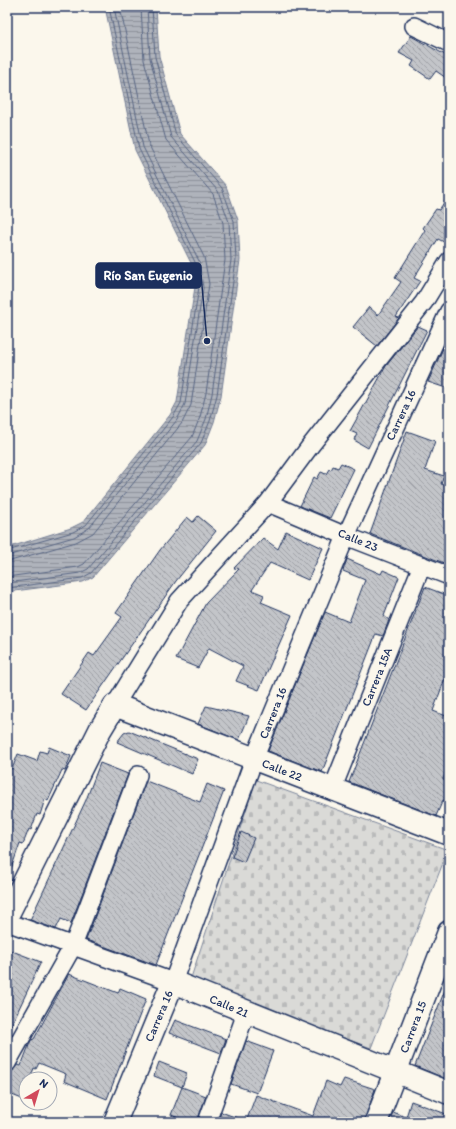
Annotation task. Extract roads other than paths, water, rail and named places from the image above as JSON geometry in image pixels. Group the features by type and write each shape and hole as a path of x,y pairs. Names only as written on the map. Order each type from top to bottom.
{"main road":[{"path":"7,916 100,730 115,705"},
{"name":"Calle 22","path":"115,705 449,834"},
{"name":"Carrera 15","path":"376,1122 449,932"},
{"name":"Calle 21","path":"173,982 246,1013 449,1093"},
{"name":"Carrera 16","path":"115,1122 173,982"}],"street":[{"path":"414,26 449,43"},
{"path":"115,705 179,601 268,503 311,445 424,302 449,260"},
{"path":"424,302 449,311"},
{"name":"Carrera 16","path":"173,982 254,759 346,536 449,311"},
{"name":"Calle 23","path":"268,503 346,536 449,576"},
{"name":"Carrera 15A","path":"332,790 422,565"},
{"path":"7,1063 73,946 138,775"},
{"name":"Calle 21","path":"7,922 173,982"},
{"path":"207,1122 246,1013"}],"water":[{"path":"105,7 156,7 159,56 180,134 226,186 238,220 240,260 221,396 214,422 205,445 93,577 83,582 7,592 7,548 71,528 83,522 170,415 177,402 195,287 191,263 135,150"}],"place":[{"name":"Río San Eugenio","path":"207,341"}]}
